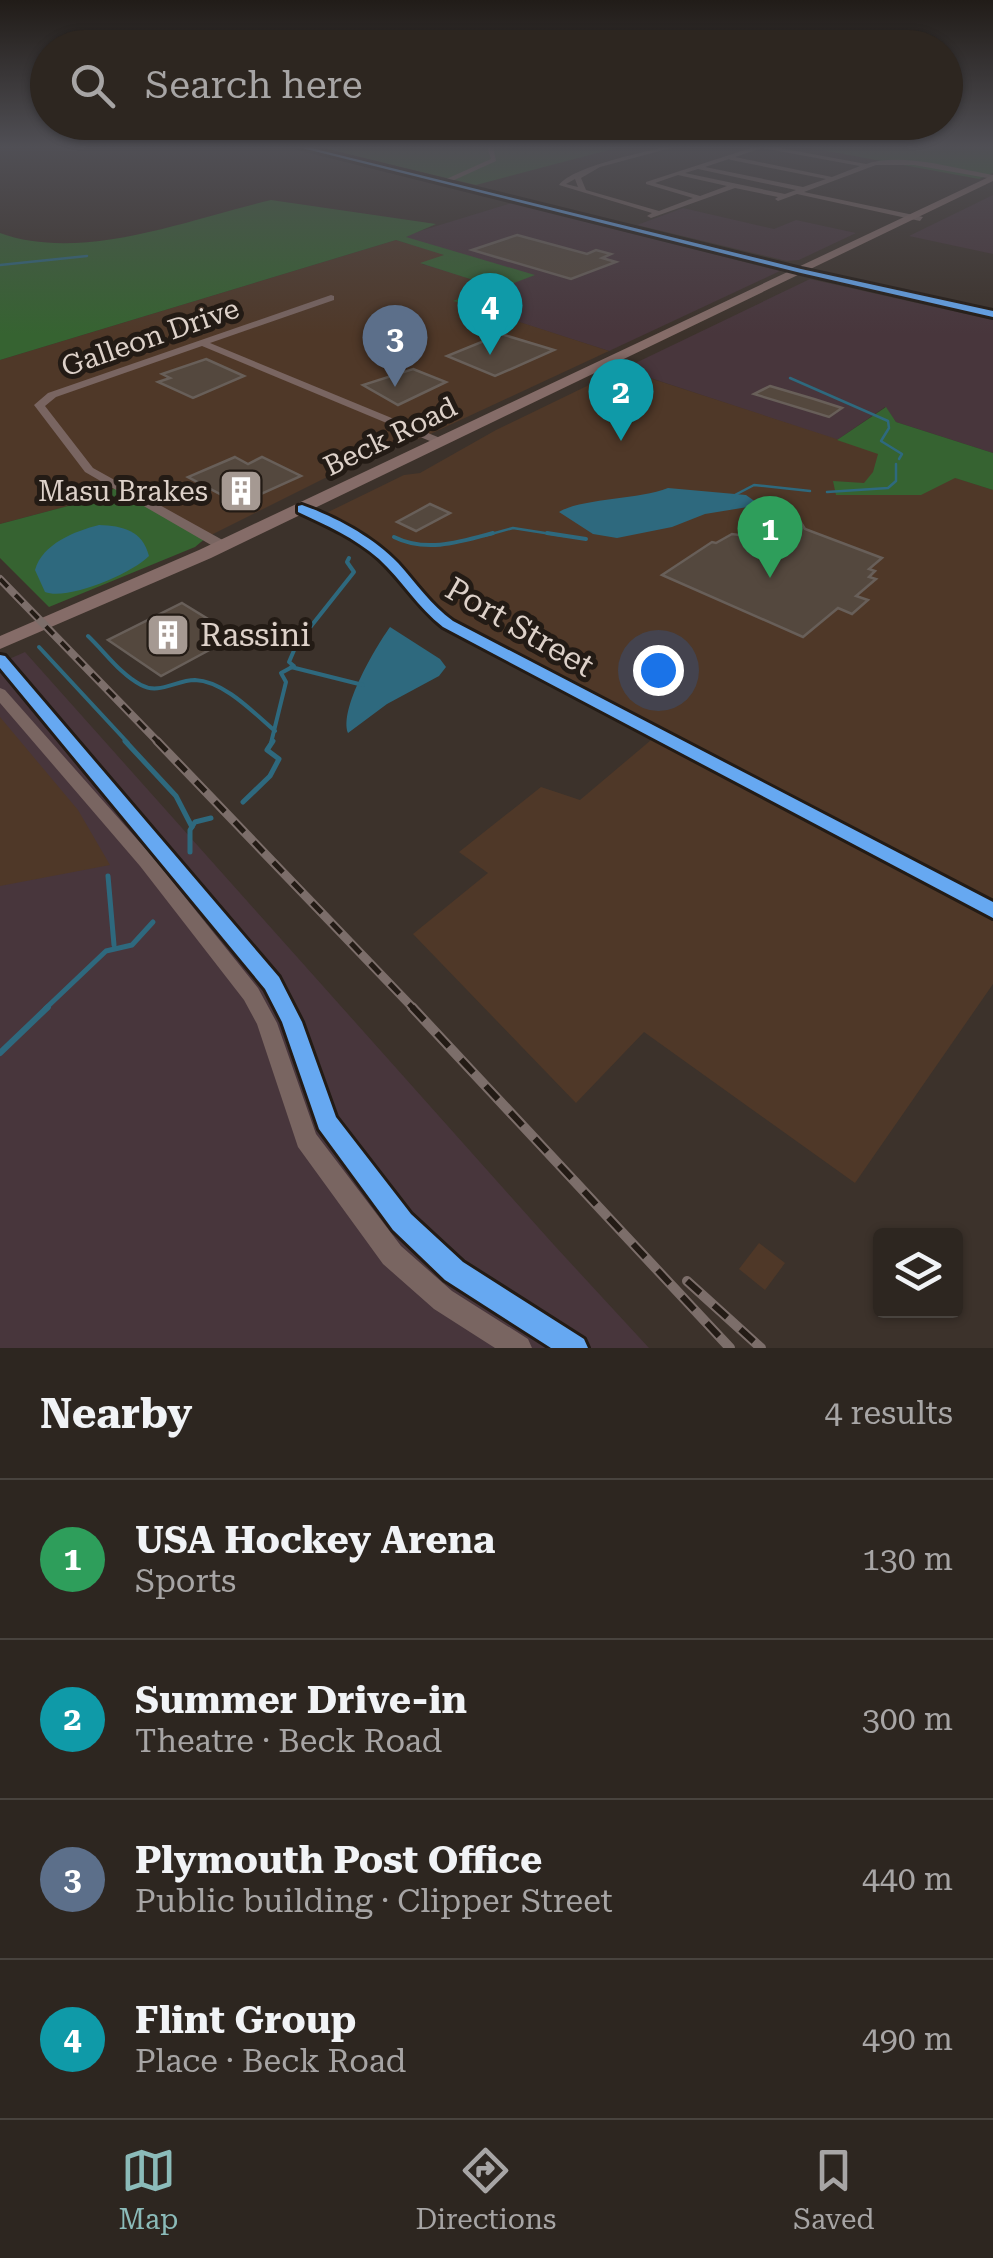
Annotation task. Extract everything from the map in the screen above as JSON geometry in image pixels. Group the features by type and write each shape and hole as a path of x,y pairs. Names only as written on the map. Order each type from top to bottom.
{"main road":[{"name":"Beck Road","path":"0,643 223,546 934,209"}],"street":[{"path":"554,209 801,272 993,314"},
{"path":"646,209 660,213"},
{"path":"624,226 671,209"},
{"path":"868,209 915,218"},
{"name":"Galleon Drive","path":"223,546 89,470 39,405 52,394 331,298"},
{"path":"202,343 441,442"},
{"name":"Port Street","path":"302,509 358,537 383,556 424,606 448,624 993,911"},
{"path":"0,659 156,856 260,1008 294,1113 323,1166 414,1277 519,1348"},
{"path":"0,693 272,983 292,1022 327,1122 402,1222 454,1272 575,1348"}],"shaded area":[{"path":"493,209 535,209 780,271 609,351 453,301 404,236"},
{"path":"687,209 774,229 796,220 856,233 799,260 787,261 637,225"},
{"path":"965,209 993,209 993,254 909,236"},
{"path":"396,240 445,255 422,264 494,286 455,301 609,351 426,436 367,457 207,537 118,487 83,502 0,524 0,360"},
{"path":"810,279 993,320 993,453 896,422 885,407 837,440 623,369"},
{"path":"622,369 993,490 993,984 855,1183 644,1032 576,1103 413,934 488,873 459,852 541,787 580,800 657,735 448,624 383,556 318,517 404,475 420,473 496,430"},
{"path":"25,652 649,1348 0,1348 0,663"},
{"path":"0,717 78,810 110,865 0,886"},
{"path":"759,1243 785,1263 765,1290 739,1269"}],"green space":[{"path":"238,209 332,209 436,224 406,237 535,275 461,303 453,301 492,286 420,263 444,255 396,240 0,360 0,233 32,241 65,243 100,241"},
{"path":"886,407 896,422 993,453 993,490 955,478 921,495 836,495 833,481 864,483 873,472 878,454 837,440"},
{"path":"118,487 207,537 195,547 49,607 0,558 0,524 83,502"}],"water":[{"path":"668,488 746,495 760,505 705,514 672,527 617,538 593,534 559,512 582,504"},
{"path":"99,525 130,531 142,540 149,556 99,584 68,593 45,592 35,570 45,553 70,535"},
{"path":"390,627 440,659 446,667 439,676 387,704 348,733 353,694"}],"building":[{"path":"517,235 587,254 596,250 611,254 602,258 616,262 571,279 472,250"},
{"path":"501,334 554,350 495,376 447,356"},
{"path":"206,359 244,376 193,398 158,382 170,378 162,374"},
{"path":"413,369 446,382 398,405 363,385"},
{"path":"770,386 842,408 829,417 754,394"},
{"name":"Masu Brakes","path":"235,457 248,464 262,457 301,476 239,504 188,477"},
{"path":"430,504 450,513 416,531 397,522"},
{"path":"791,516 805,529 882,558 869,569 875,571 869,577 876,579 856,596 868,600 852,614 838,608 803,637 662,575 712,542 732,534 754,537 782,517"},
{"name":"Rassini","path":"182,603 226,630 203,642 213,648 161,676 108,640"}],"waterway":[{"path":"0,265 87,256"},
{"path":"790,378 888,421 889,428 881,441 902,454 899,459"},
{"path":"827,492 888,488 896,481 896,464"},
{"path":"733,496 754,485 810,491"},
{"path":"484,536 513,528 564,536"},
{"path":"394,537 431,545 493,533"},
{"path":"547,533 586,539"},
{"path":"292,667 289,662 298,641 306,638 308,630 354,572 347,562 349,558"},
{"path":"88,636 119,669 141,685 161,688 195,680 206,682 238,699 274,730"},
{"path":"39,647 128,743"},
{"path":"274,730 286,682 281,673 292,667"},
{"path":"292,667 363,685"},
{"path":"271,743 274,730"},
{"path":"125,741 176,796 192,827"},
{"path":"243,802 270,776 279,759 267,750 273,741"},
{"path":"192,827 195,822 211,818"},
{"path":"190,852 192,827"},
{"path":"108,876 114,945"},
{"path":"45,1009 106,951 132,945 153,922"},
{"path":"0,1053 48,1007"}],"railway":[{"path":"0,579 159,743"},
{"path":"157,741 414,1009"},
{"path":"412,1007 730,1348"},
{"path":"687,1281 761,1348"}],"cycle path":[{"path":"551,209 993,314"},
{"path":"302,509 374,549 448,624 993,911"},
{"path":"0,659 272,983 292,1022 327,1122 402,1222 454,1271 575,1348"}],"place":[{"name":"Flint Group","path":"490,355"},
{"name":"Plymouth Post Office","path":"395,387"},
{"name":"Summer Drive-in","path":"621,441"},
{"name":"Masu Brakes","path":"241,491"},
{"name":"USA Hockey Arena","path":"770,578"},
{"name":"Rassini","path":"168,635"}]}
